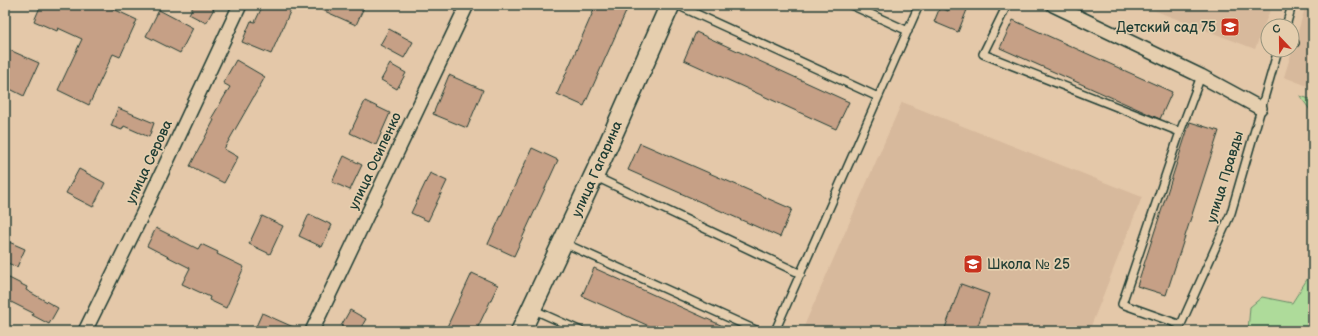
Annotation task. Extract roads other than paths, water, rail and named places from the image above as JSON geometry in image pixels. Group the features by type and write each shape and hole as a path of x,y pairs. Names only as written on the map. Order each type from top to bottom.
{"main road":[{"name":"улица Гагарина","path":"521,331 564,243 670,5"}],"street":[{"name":"улица Серова","path":"85,331 143,213 240,5"},
{"name":"улица Осипенко","path":"312,331 467,5"},
{"path":"1053,5 1201,76 1260,108"}],"lane":[{"path":"677,5 878,98"},
{"path":"851,5 908,31"},
{"path":"775,331 919,5"},
{"path":"1007,5 983,54 1180,132"},
{"path":"1288,18 1292,5"},
{"name":"улица Правды","path":"1180,328 1231,213 1276,58"},
{"path":"1180,328 1122,304 1180,132 1201,76"},
{"path":"594,176 800,274"},
{"path":"564,243 758,331"},
{"path":"531,308 582,331"}],"place":[{"name":"Детский сад 75","path":"1230,27"},
{"name":"Школа № 25","path":"973,264"}]}
